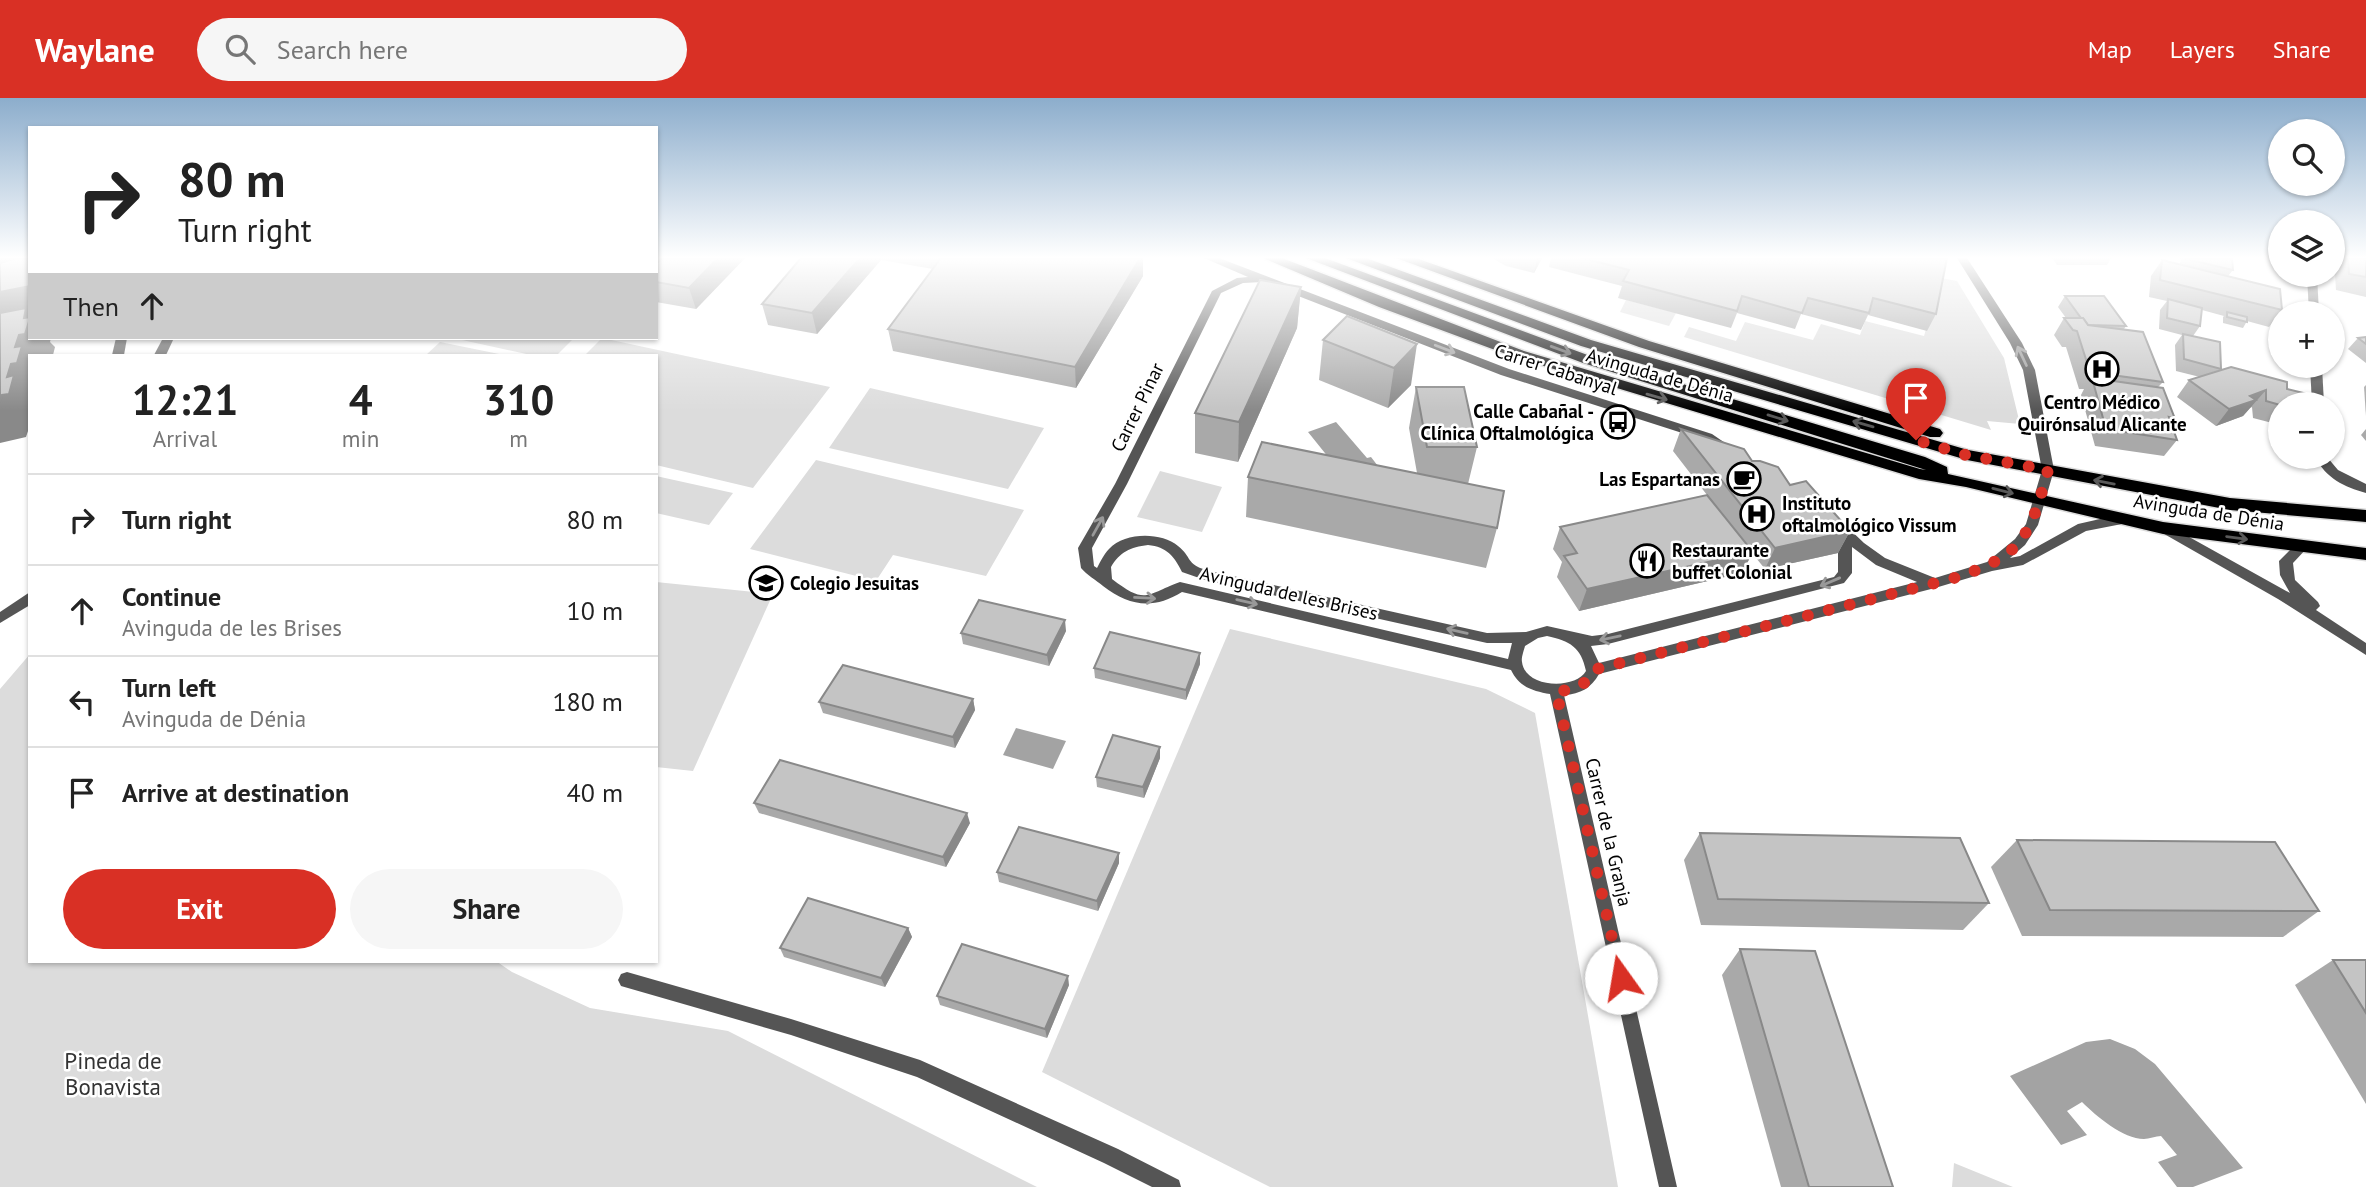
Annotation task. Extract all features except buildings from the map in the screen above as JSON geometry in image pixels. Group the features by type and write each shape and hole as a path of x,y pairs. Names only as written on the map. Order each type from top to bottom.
{"main road":[{"name":"Avinguda de Dénia","path":"1397,309 1545,362 1919,474 1966,482 2163,528 2366,554"},
{"name":"Avinguda de Dénia","path":"1450,309 1588,360 1920,461 1966,482"},
{"name":"Avinguda de Dénia","path":"1494,309 1586,342 1966,455 2230,504 2366,516"},
{"name":"Avinguda de Dénia","path":"1545,309 1644,344 2048,470"}],"street":[{"name":"Carrer Pinar","path":"1107,581 1088,568 1086,548 1121,484 1207,309"},
{"name":"Carrer Cabanyal","path":"1342,309 1505,372 1707,438 1732,450"},
{"path":"1991,566 2020,542 2032,526 2048,470 2029,370 1994,309"},
{"path":"2331,469 2344,481 2366,489"},
{"path":"1593,670 2024,559 2083,527 2122,519"},
{"path":"1572,638 1588,652 1593,670 1581,687 1556,691 1532,683 1516,666 1515,650 1525,637 1547,631 1592,641 1608,639 1839,580 1845,573 1845,544 1832,521 1860,549 1882,564 1935,583"},
{"path":"2163,528 2283,595 2366,648"},
{"name":"Avinguda de les Brises","path":"1516,666 1180,587 1165,597 1153,600 1124,597 1107,581 1104,567 1115,550 1141,540 1157,541 1171,546 1184,558 1187,569 1205,575 1487,638 1525,637"},
{"path":"2301,547 2286,561 2285,572 2290,586 2347,636"},
{"path":"0,618 28,599"},
{"name":"Carrer de la Granja","path":"1556,691 1668,1187"},
{"path":"628,980 791,1027 920,1069 1111,1156 1172,1187"}],"green space":[{"path":"1622,309 1660,309 1676,313 1669,326 1620,312"},
{"path":"1932,309 1974,309 2004,358 2020,424 1987,421 1991,430 1684,337 1689,327 1736,341 1745,322 1813,340 1821,324 1860,335 1865,321 1924,336"},
{"path":"462,340 572,340 558,354 526,354"},
{"path":"600,340 611,340 830,387 753,488 658,465 658,354 586,354"},
{"path":"440,342 499,354 427,354"},
{"path":"870,388 1044,428 1008,489 829,448"},
{"path":"816,460 1024,510 986,576 893,555 876,581 750,549"},
{"path":"1160,471 1222,487 1202,532 1137,517"},
{"path":"658,476 733,493 709,525 658,513"},
{"path":"658,582 773,594 693,771 658,767"},
{"path":"1230,629 1486,689 1535,713 1618,1187 1270,1187 1042,1072"},
{"name":"Pineda de Bonavista","path":"28,656 28,963 499,963 512,972 590,1008 728,1031 1037,1187 0,1187 0,689"},
{"path":"1954,1163 2008,1185 2013,1187 1952,1187"}],"shaded area":[{"path":"1336,422 1381,470 1341,473 1308,432"},
{"path":"1016,728 1066,741 1053,769 1003,755"},
{"path":"2110,1039 2135,1049 2155,1064 2243,1168 2193,1187 2177,1187 2158,1162 2177,1155 2161,1136 2144,1139 2127,1135 2102,1120 2082,1102 2067,1111 2087,1135 2061,1145 2010,1076 2086,1042"}],"place":[{"name":"Centro Médico Quirónsalud Alicante","path":"2102,369"},
{"name":"Calle Cabañal - Clínica Oftalmológica","path":"1618,422"},
{"name":"Las Espartanas","path":"1744,479"},
{"name":"Instituto oftalmológico Vissum","path":"1757,514"},
{"name":"Restaurante buffet Colonial","path":"1647,561"},
{"name":"Colegio Jesuitas","path":"766,583"}],"route":[{"path":"1621,978 1556,691 1581,687 1593,670 1951,579 1991,566 2020,542 2032,526 2048,470 1966,455 1916,440"}]}
